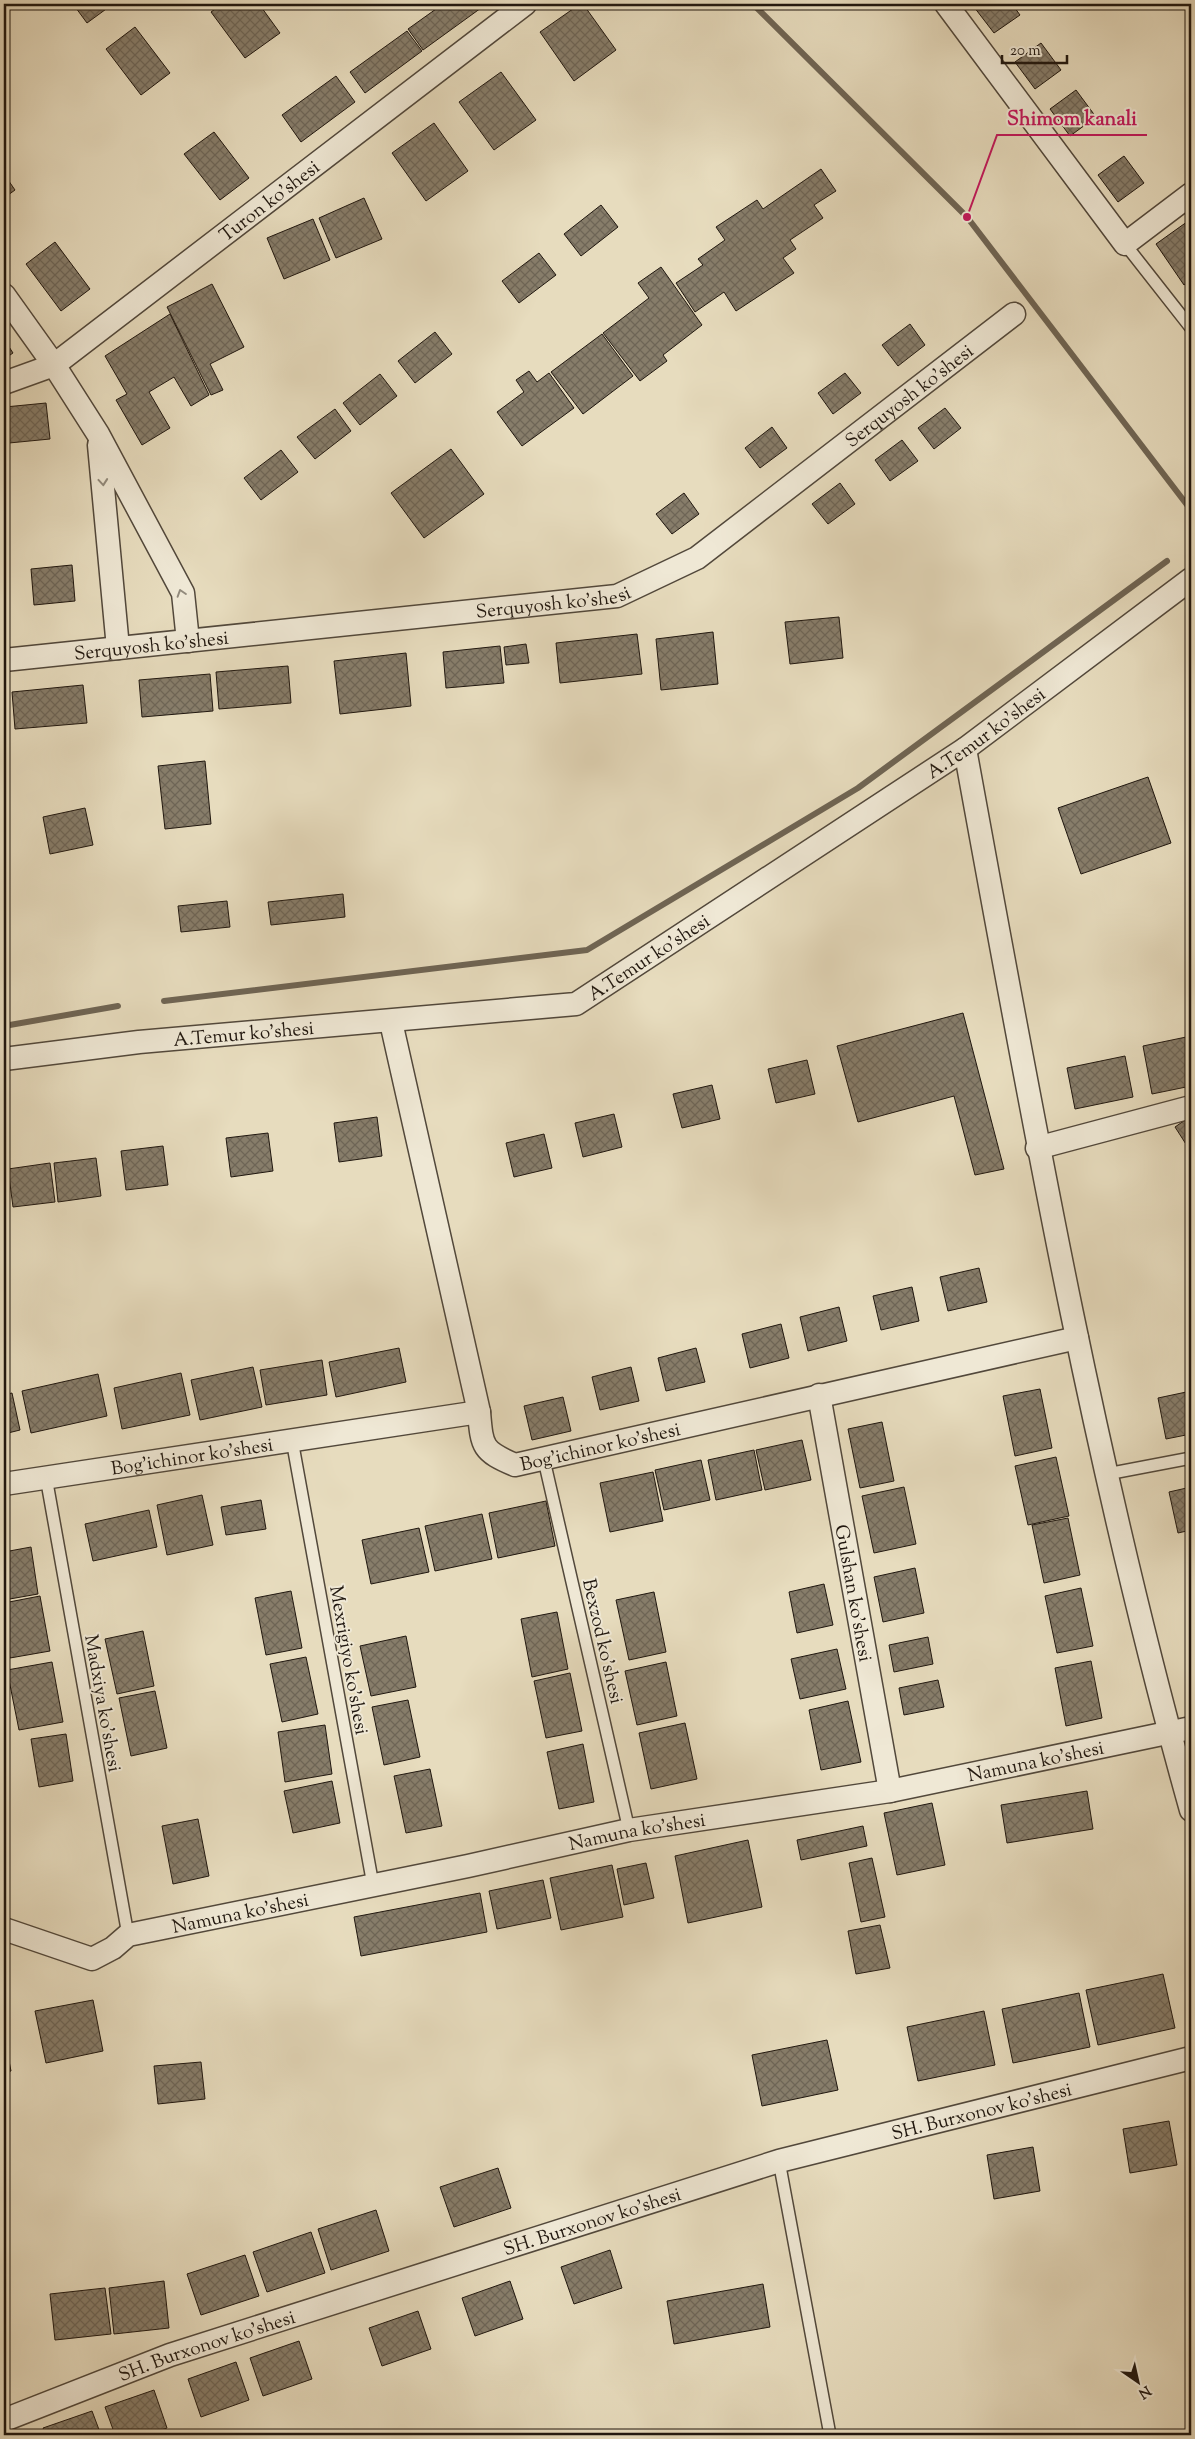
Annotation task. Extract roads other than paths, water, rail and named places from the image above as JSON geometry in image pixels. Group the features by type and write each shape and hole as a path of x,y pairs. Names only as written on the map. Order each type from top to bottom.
{"street":[{"name":"Turon ko'shesi","path":"4,383 54,365 525,4"},
{"path":"946,4 1125,244 1191,194"},
{"path":"4,295 54,365 98,434 183,593 188,641"},
{"name":"Serquyosh ko'shesi","path":"4,660 617,596 696,558 1014,314"},
{"path":"98,434 118,648"},
{"name":"A.Temur ko'shesi","path":"4,1059 139,1042 392,1022 576,1004 965,749 1191,579"},
{"path":"965,749 1038,1148 1077,1338 1107,1474 1169,1733 1191,1810"},
{"path":"392,1022 479,1412"},
{"path":"1038,1148 1191,1107"},
{"name":"Bog'ichinor ko'shesi","path":"4,1484 479,1412 481,1441 493,1455 515,1465 544,1460 819,1395 1077,1338"},
{"name":"Gulshan ko'shesi","path":"819,1395 890,1791"},
{"name":"Namuna ko'shesi","path":"4,1929 92,1959 113,1948 128,1935 629,1830 890,1791 1191,1728"},
{"name":"SH. Burxonov ko'shesi","path":"4,2420 170,2355 778,2161 1191,2058"}],"lane":[{"path":"1125,244 1191,328"},
{"name":"Mexrigiyo ko'shesi","path":"292,1440 373,1885"},
{"path":"1107,1474 1191,1458"},
{"name":"Bexzod ko'shesi","path":"544,1460 629,1830"},
{"name":"Madxiya ko'shesi","path":"46,1477 128,1935"},
{"path":"778,2161 830,2435"}],"waterway":[{"path":"753,4 967,217 1191,510"},
{"path":"164,1001 587,950 858,788 1167,561"},
{"path":"4,1026 118,1006"}],"place":[{"name":"Shimom kanali","path":"967,217"}]}
